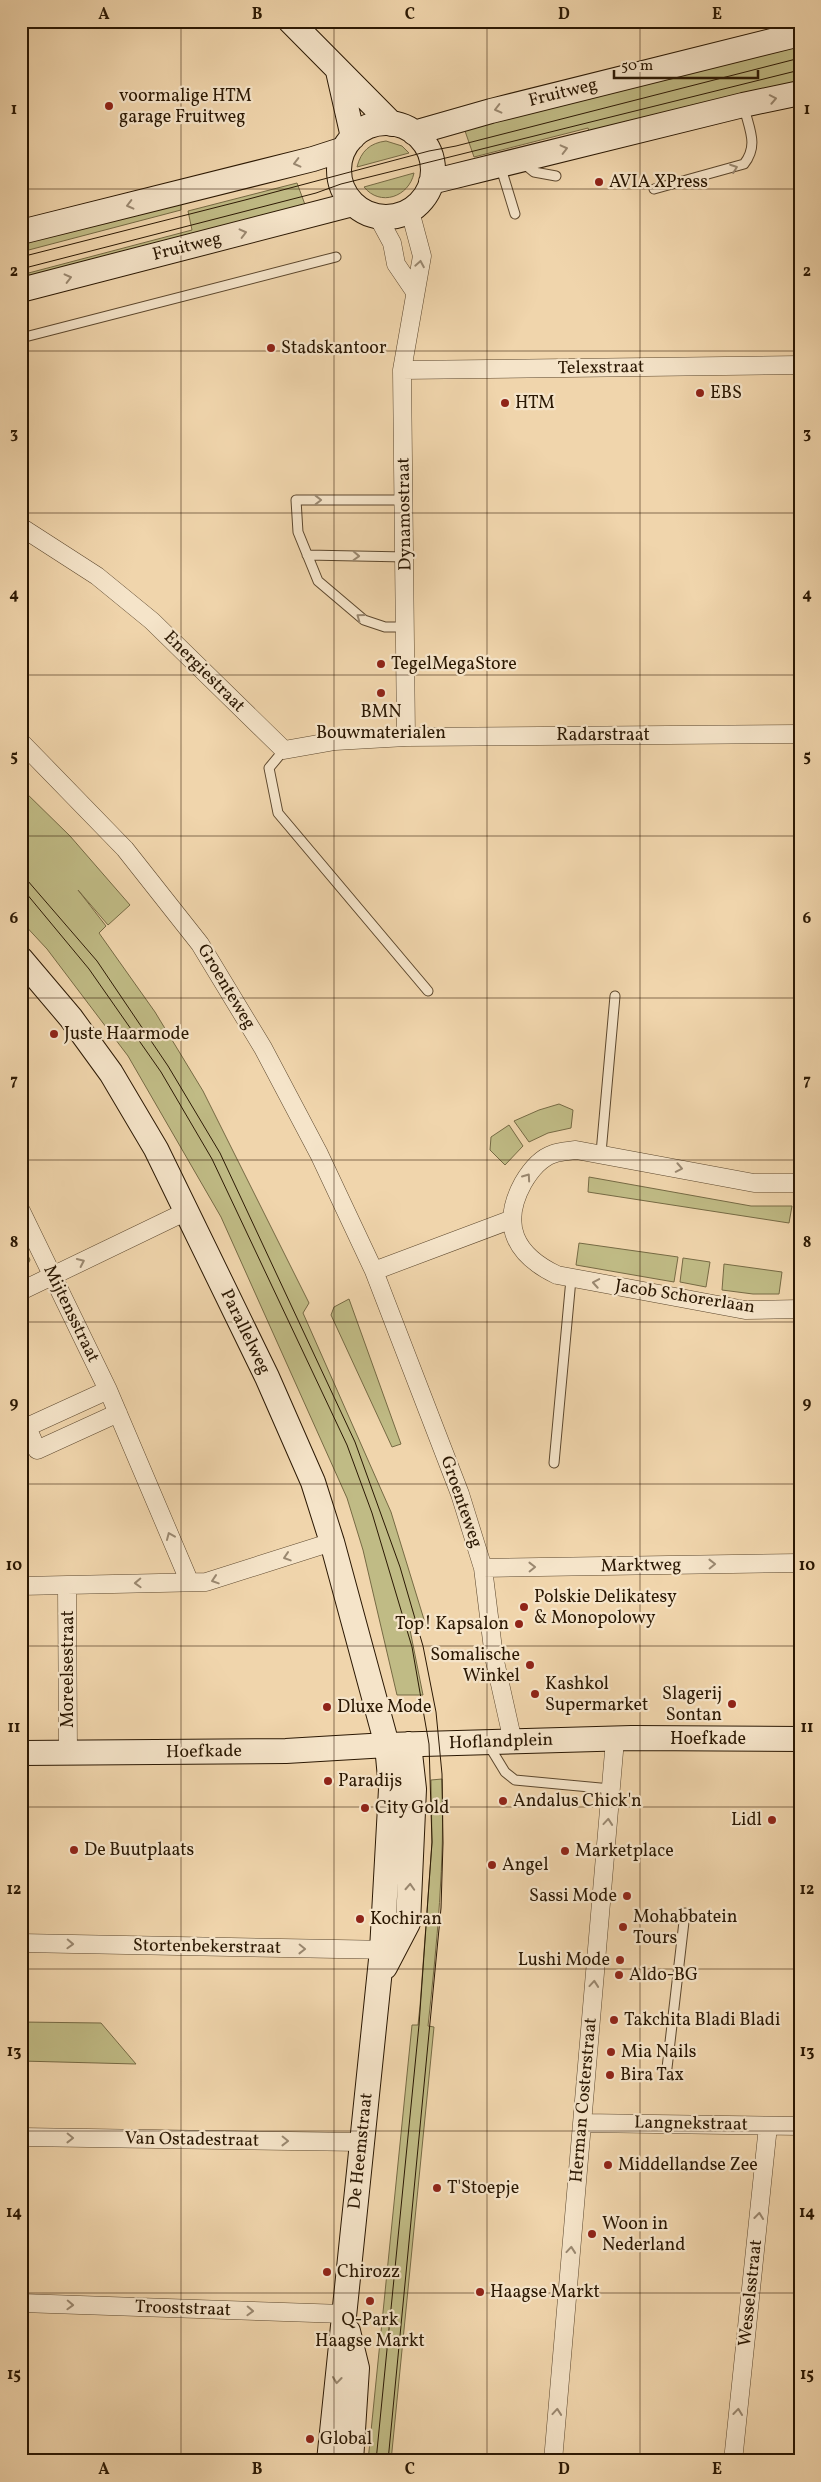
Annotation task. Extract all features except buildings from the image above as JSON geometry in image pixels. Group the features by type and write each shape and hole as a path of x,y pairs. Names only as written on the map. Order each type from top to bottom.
{"street":[{"path":"290,21 392,124 414,133 425,144 431,156 433,168 432,182 424,198 410,211 395,217 378,217 360,210 344,191 340,179 339,166 348,143 338,71"},
{"name":"Fruitweg","path":"414,133 491,111 800,34"},
{"path":"432,182 743,105 800,93"},
{"path":"21,232 313,159 348,143 371,126 392,124"},
{"name":"Fruitweg","path":"21,290 353,204"},
{"name":"Dynamostraat","path":"406,737 407,627 402,370 422,256 410,211"},
{"path":"378,217 392,243 396,264 415,292"},
{"name":"Telexstraat","path":"402,370 800,365"},
{"name":"Energiestraat","path":"21,527 97,576 152,621 284,750"},
{"name":"Radarstraat","path":"406,737 800,734"},
{"path":"284,750 335,741 406,737"},
{"name":"Groenteweg","path":"21,742 125,849 200,944 263,1048 319,1154 374,1271 460,1494 483,1568 494,1657 513,1742"},
{"name":"Parallelweg","path":"21,959 71,1018 111,1073 156,1149 267,1377 313,1482 398,1744"},
{"path":"374,1271 510,1220 512,1208 527,1176 553,1148 601,1153 754,1183 800,1183"},
{"name":"Mijtensstraat","path":"21,1211 108,1390 187,1581"},
{"path":"21,1291 187,1211"},
{"name":"Jacob Schorerlaan","path":"510,1220 518,1241 527,1255 542,1268 571,1279 745,1310 800,1309"},
{"path":"108,1390 27,1427 37,1450 118,1413"},
{"path":"21,1586 206,1582 332,1542"},
{"name":"Marktweg","path":"483,1568 800,1563"},
{"name":"Moreelsestraat","path":"67,1586 68,1753"},
{"name":"Hoefkade","path":"616,1740 800,1739"},
{"name":"Hoflandplein","path":"398,1744 616,1740"},
{"name":"Herman Costerstraat","path":"553,2461 616,1740"},
{"name":"Hoefkade","path":"21,1753 286,1751 398,1744"},
{"name":"De Heemstraat","path":"329,2461 378,1989 387,1950 391,1789 398,1744"},
{"name":"Stortenbekerstraat","path":"21,1943 387,1950"},
{"name":"Langnekstraat","path":"582,2123 800,2126"},
{"name":"Wesselsstraat","path":"733,2461 768,2126"},
{"name":"Van Ostadestraat","path":"21,2137 362,2142"},
{"name":"Trooststraat","path":"21,2303 344,2314"},
{"name":"De Heemstraat","path":"344,2314 357,2368 351,2461"}],"lane":[{"path":"654,189 744,164 752,154 752,140 743,105"},
{"path":"515,214 509,163 534,172 556,176"},
{"path":"21,338 336,257"},
{"path":"405,500 296,500 298,532 318,581 364,620 385,627 407,627"},
{"path":"307,555 406,558"},
{"path":"284,750 269,768 278,813 428,991"},
{"path":"601,1153 615,996"},
{"path":"554,1463 571,1279"},
{"path":"486,1742 505,1772 515,1780 611,1789"},
{"path":"667,2068 685,1913"}],"shaded area":[{"path":"800,43 800,83 590,135 588,128 474,157 464,128"},
{"path":"386,141 402,146 409,153 357,167 361,156 367,149 375,144"},
{"path":"414,173 406,188 400,193 386,198 378,197 364,187"},
{"path":"297,183 307,210 21,280 21,275 192,230 188,211"},
{"path":"181,204 181,210 21,252 21,241"},
{"path":"21,788 70,836 130,905 108,925 78,890 106,926 99,933 155,1012 203,1091 309,1303 303,1313 391,1512 426,1626 410,1630 423,1695 397,1695 363,1550 347,1498 221,1217 128,1056 47,949 21,921 21,828 24,830 21,827"},
{"path":"559,1104 573,1110 571,1128 548,1133 529,1142 514,1121"},
{"path":"509,1125 523,1146 505,1165 490,1150 491,1137"},
{"path":"589,1177 751,1206 792,1206 789,1223 588,1192"},
{"path":"21,1240 30,1260 21,1277"},
{"path":"579,1243 678,1257 674,1282 576,1265"},
{"path":"683,1258 710,1262 706,1287 680,1282"},
{"path":"724,1264 782,1272 779,1294 753,1294 722,1290"},
{"path":"349,1299 401,1444 392,1447 331,1315 334,1307"},
{"path":"442,1779 441,1872 428,2026 434,2027 391,2461 368,2461 412,2025 418,2025 420,2006 432,1843 431,1780"},
{"path":"21,2022 101,2023 136,2064 21,2061"}],"tram line":[{"path":"21,257 429,151 456,146 800,58"},
{"path":"21,269 316,193 341,184 800,70"},
{"path":"21,873 97,961 168,1066 220,1153 355,1442 400,1567 423,1646 436,1712 442,1774 443,1843 441,1908 388,2461"},
{"path":"21,887 89,969 161,1072 212,1159 347,1445 372,1513 412,1647 429,1744 432,1842 419,2025 376,2461"}],"place":[{"name":"voormalige HTM garage Fruitweg","path":"109,106"},
{"name":"AVIA XPress","path":"599,182"},
{"name":"Stadskantoor","path":"271,348"},
{"name":"EBS","path":"700,393"},
{"name":"HTM","path":"505,403"},
{"name":"TegelMegaStore","path":"381,664"},
{"name":"BMN Bouwmaterialen","path":"381,693"},
{"name":"Juste Haarmode","path":"54,1034"},
{"name":"Polskie Delikatesy & Monopolowy","path":"524,1607"},
{"name":"Top! Kapsalon","path":"519,1624"},
{"name":"Somalische Winkel","path":"530,1665"},
{"name":"Kashkol Supermarket","path":"535,1694"},
{"name":"Slagerij Sontan","path":"732,1704"},
{"name":"Dluxe Mode","path":"327,1707"},
{"name":"Paradijs","path":"328,1781"},
{"name":"Andalus Chick'n","path":"503,1801"},
{"name":"City Gold","path":"365,1808"},
{"name":"Lidl","path":"772,1820"},
{"name":"De Buutplaats","path":"74,1850"},
{"name":"Marketplace","path":"565,1851"},
{"name":"Angel","path":"492,1865"},
{"name":"Sassi Mode","path":"627,1896"},
{"name":"Kochiran","path":"360,1919"},
{"name":"Mohabbatein Tours","path":"623,1927"},
{"name":"Lushi Mode","path":"620,1960"},
{"name":"Aldo-BG","path":"619,1975"},
{"name":"Takchita Bladi Bladi","path":"614,2020"},
{"name":"Mia Nails","path":"611,2052"},
{"name":"Bira Tax","path":"610,2075"},
{"name":"Middellandse Zee","path":"608,2165"},
{"name":"T'Stoepje","path":"437,2188"},
{"name":"Woon in Nederland","path":"592,2234"},
{"name":"Chirozz","path":"327,2272"},
{"name":"Haagse Markt","path":"480,2292"},
{"name":"Q-Park Haagse Markt","path":"370,2301"},
{"name":"Global","path":"310,2439"}]}
